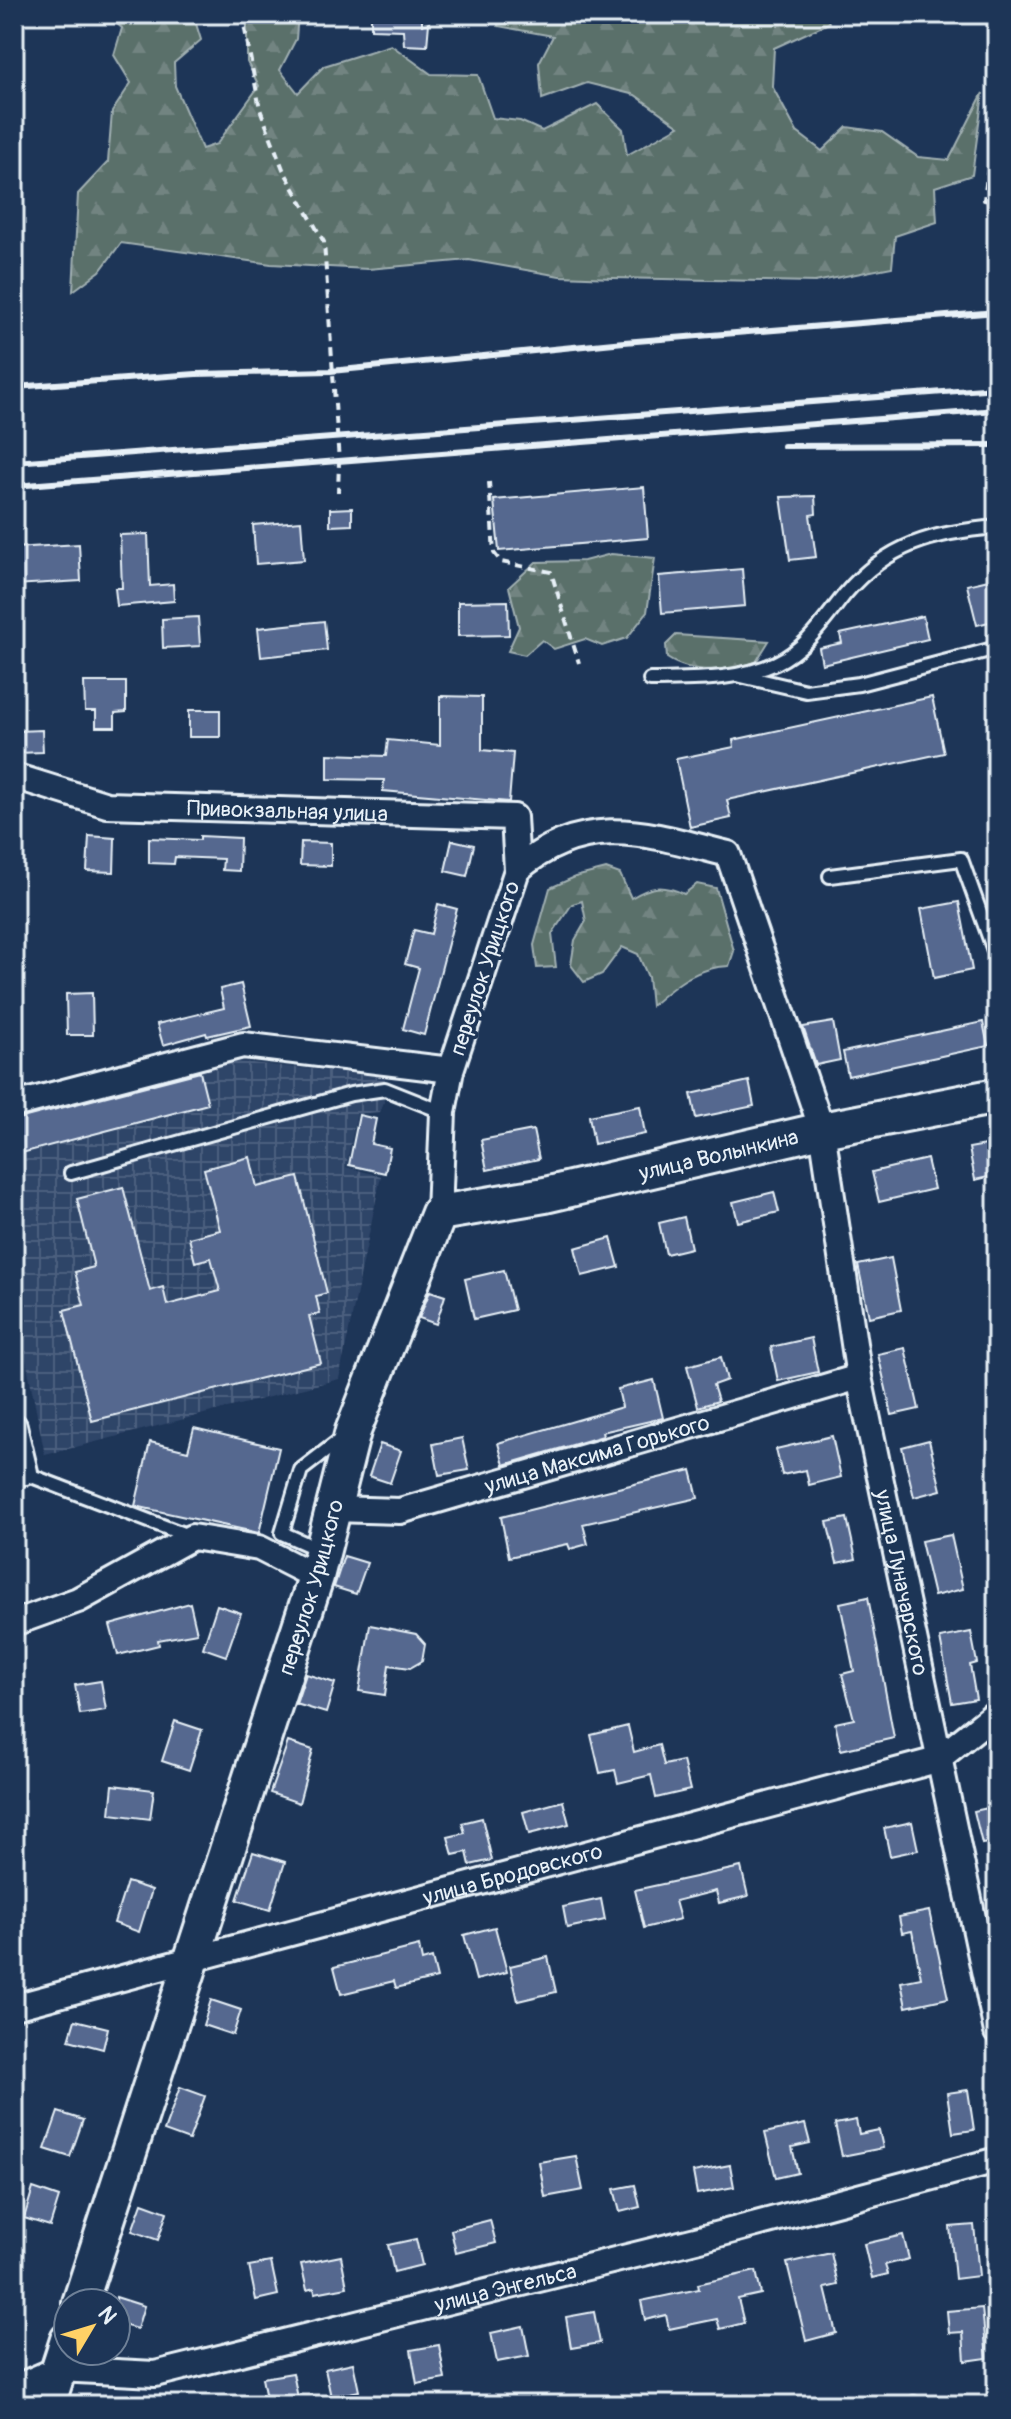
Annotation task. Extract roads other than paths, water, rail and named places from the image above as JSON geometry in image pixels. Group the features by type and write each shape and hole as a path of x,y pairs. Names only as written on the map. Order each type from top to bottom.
{"street":[{"name":"Привокзальная улица","path":"14,776 107,805 514,817 517,870"},
{"name":"улица Луначарского","path":"517,870 577,834 640,832 728,854 822,1130 859,1377 937,1760 997,2032"},
{"name":"переулок Урицкого","path":"85,2287 319,1564 353,1431 439,1213 443,1112 451,1070 517,870"},
{"path":"14,1105 243,1045 451,1070"},
{"name":"улица Волынкина","path":"439,1213 545,1195 822,1130 997,1096"},
{"name":"улица Максима Горького","path":"333,1509 400,1511 859,1377"},
{"path":"14,1426 20,1472"},
{"path":"14,1623 78,1600 192,1537 259,1548 319,1564"},
{"name":"улица Бродовского","path":"14,2007 937,1760 997,1712"},
{"name":"улица Энгельса","path":"123,2367 155,2374 700,2239 997,2160"},
{"name":"улица Энгельса","path":"14,2388 52,2362"},
{"path":"47,2405 59,2367"}],"lane":[{"path":"741,676 779,662 813,635 848,591 883,560 917,540 997,527"},
{"path":"650,680 741,676 806,691 859,684 997,648"},
{"path":"830,876 961,859 997,959"},
{"path":"71,1173 351,1094 385,1089 443,1112"},
{"path":"319,1564 282,1533 301,1470 353,1431"},
{"path":"20,1472 192,1537"}],"railway":[{"path":"14,387 196,374 331,371 624,342 997,312"},
{"path":"14,462 997,388"},
{"path":"14,486 997,410"},
{"path":"784,446 997,445"}]}
